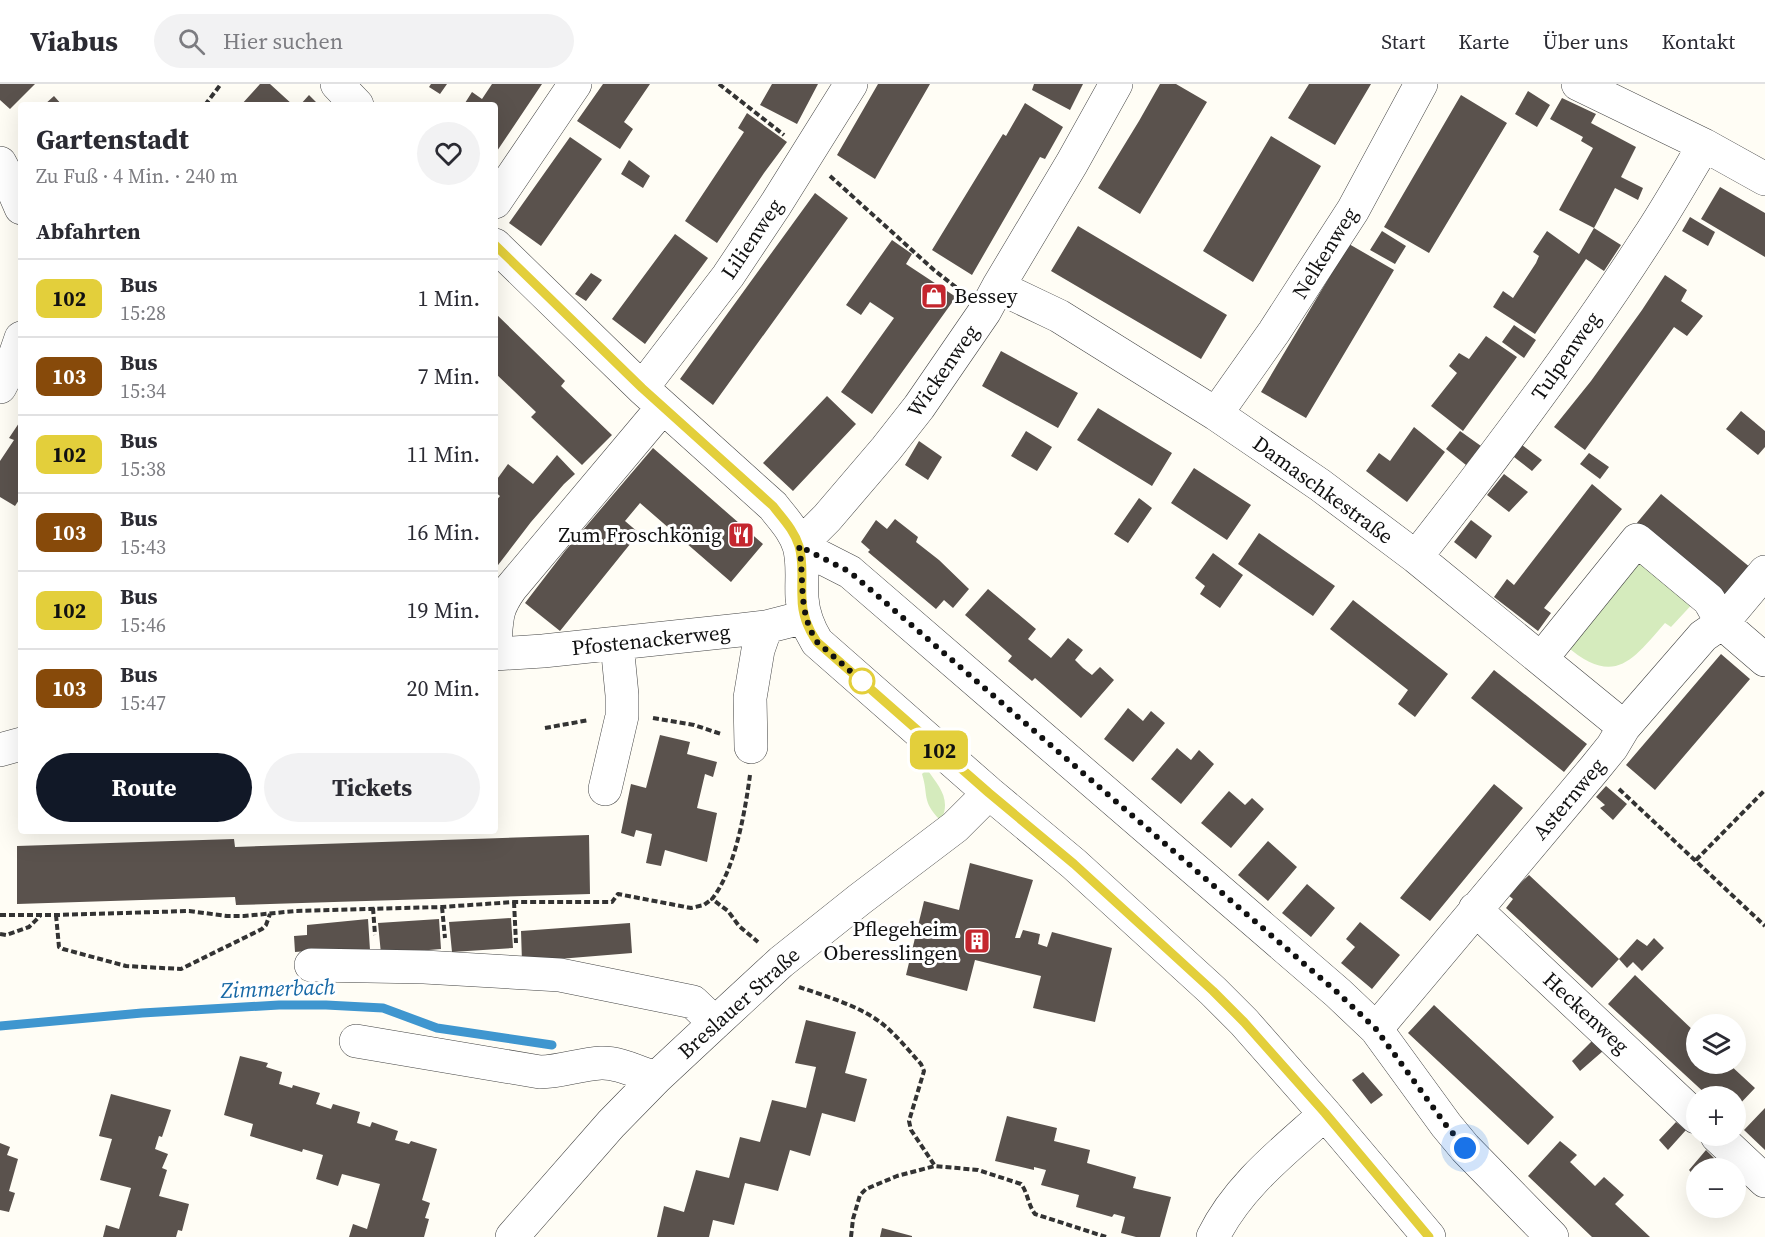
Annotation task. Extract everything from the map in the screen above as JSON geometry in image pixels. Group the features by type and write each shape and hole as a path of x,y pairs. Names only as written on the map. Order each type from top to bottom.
{"street":[{"path":"337,84 354,102"},
{"path":"498,198 575,84"},
{"name":"Lilienweg","path":"498,611 511,588 653,398 851,84"},
{"name":"Wickenweg","path":"799,546 827,518 919,408 992,299 1116,84"},
{"name":"Nelkenweg","path":"1216,414 1274,332 1353,210 1421,84"},
{"path":"1578,84 1704,145 1765,180"},
{"name":"Tulpenweg","path":"1416,557 1474,483 1565,359 1648,238 1704,145"},
{"path":"0,163 18,201"},
{"path":"498,248 653,398 773,506 791,529 799,546 805,617 817,642 989,793 1074,864 1213,991 1244,1022 1325,1113 1429,1237"},
{"name":"Damaschkestraße","path":"992,299 1059,316 1216,414 1320,485 1416,557 1624,727"},
{"path":"0,387 18,347"},
{"path":"1541,659 1637,540 1709,600 1722,623 1765,660"},
{"path":"799,546 850,572 1338,993 1376,1029 1465,1148 1552,1237"},
{"name":"Asternweg","path":"1376,1029 1601,761 1624,727 1703,636 1722,623 1765,572"},
{"name":"Pfostenackerweg","path":"498,654 617,644 766,627 805,617"},
{"path":"751,747 750,698 758,650 766,627"},
{"path":"605,789 622,716 617,644"},
{"name":"Breslauer Straße","path":"512,1237 611,1124 715,1023 789,974 860,898 956,827 989,793"},
{"name":"Heckenweg","path":"1476,909 1686,1108"},
{"path":"311,965 432,968 560,975 693,1002 715,1023"},
{"path":"356,1041 540,1072 554,1072 604,1063 656,1078"},
{"path":"1213,1237 1230,1208 1263,1169 1325,1113"},
{"path":"1728,1146 1765,1181"}],"path":[{"path":"207,102 221,84"},
{"path":"719,84 807,154 934,270 992,299"},
{"path":"0,915 189,911 227,916 296,910 442,907 514,902 612,902 618,894 691,908 704,905 712,898 718,891 728,868 747,798 753,761 751,747"},
{"path":"1616,786 1765,926"},
{"path":"1696,860 1765,790"},
{"path":"712,898 728,910 739,926 789,974 828,997 867,1014 885,1025 921,1064 924,1071 909,1121 911,1130 935,1166"},
{"path":"514,902 516,930"},
{"path":"442,907 444,926"},
{"path":"373,908 375,935"},
{"path":"56,915 59,947 63,949 126,966 181,969 262,929 270,914"},
{"path":"0,934 29,927 41,915"},
{"path":"851,1237 853,1219 860,1195 866,1189 897,1176 935,1166 978,1170 1021,1184 1035,1214 1106,1237"}],"green space":[{"path":"1634,559 1697,599 1671,627 1665,623 1631,658 1609,667 1597,665 1582,658 1565,645"},
{"path":"927,769 944,798 944,811 940,820 926,798 922,774"}],"building":[{"path":"0,84 35,84 10,109 0,100"},
{"path":"260,84 270,84 290,102 244,102"},
{"path":"431,84 447,84 440,94 429,87"},
{"path":"492,84 542,84 498,150 498,102 466,102 472,92 482,99"},
{"path":"603,84 650,84 624,122 633,129 620,149 577,121"},
{"path":"772,84 818,84 797,124 760,105"},
{"path":"878,84 930,84 875,179 837,155"},
{"path":"1034,84 1083,84 1070,110 1032,90"},
{"path":"1160,84 1176,84 1207,102 1140,214 1098,188"},
{"path":"1309,84 1371,84 1335,145 1288,118"},
{"path":"1528,91 1550,105 1537,127 1515,114"},
{"path":"309,95 316,102 303,102"},
{"path":"1461,95 1507,123 1429,253 1384,227"},
{"path":"54,96 59,102 47,102"},
{"path":"1562,98 1596,114 1591,123 1636,147 1621,177 1643,188 1638,200 1615,188 1594,228 1559,210 1593,148 1581,141 1583,137 1550,119"},
{"path":"1025,103 1063,127 1045,159 1040,157 972,275 932,250 1003,134 1006,136"},
{"path":"747,113 787,142 717,243 685,221 744,132 738,128"},
{"path":"1271,136 1321,166 1253,282 1203,251"},
{"path":"570,137 602,159 541,246 509,223"},
{"path":"629,160 650,176 643,188 621,174"},
{"path":"1720,187 1765,213 1765,257 1701,219"},
{"path":"815,193 848,218 713,405 680,379"},
{"path":"1690,217 1715,232 1708,246 1682,231"},
{"path":"1078,226 1227,315 1201,359 1051,271"},
{"path":"1594,228 1621,245 1604,271 1586,259 1535,334 1493,307 1503,291 1513,298 1536,263 1539,256 1533,252 1547,231 1579,254"},
{"path":"1382,231 1406,246 1395,264 1370,250"},
{"path":"675,234 708,258 645,344 612,319"},
{"path":"892,240 912,254 906,264 956,297 872,414 841,392 894,318 870,302 861,315 846,305"},
{"path":"1349,244 1394,270 1306,418 1261,392"},
{"path":"591,273 602,280 586,301 575,294"},
{"path":"1665,275 1687,290 1681,301 1703,316 1687,336 1674,327 1585,450 1554,427 1591,381"},
{"path":"498,316 565,381 561,386 612,435 582,465 531,417 536,412 498,376"},
{"path":"1514,325 1536,340 1524,358 1502,342"},
{"path":"1486,336 1517,357 1463,431 1431,406 1457,373 1449,366 1459,353 1469,359"},
{"path":"1001,351 1078,393 1058,428 982,386"},
{"path":"827,396 856,424 793,491 763,463"},
{"path":"1098,408 1172,453 1152,486 1077,440"},
{"path":"1741,411 1765,431 1765,447 1758,455 1726,429"},
{"path":"18,424 18,502 15,506 0,497 0,461 14,440 9,438"},
{"path":"1414,427 1445,452 1407,502 1366,471 1379,453 1390,461"},
{"path":"1026,431 1052,447 1037,471 1011,456"},
{"path":"1460,431 1481,446 1466,465 1446,449"},
{"path":"919,441 942,457 928,480 905,465"},
{"path":"1522,445 1542,460 1532,471 1514,457"},
{"path":"653,448 763,544 731,582 640,503 625,521 639,533 560,631 525,603 565,551"},
{"path":"1589,453 1609,467 1600,479 1580,464"},
{"path":"557,455 575,474 531,522 498,565 498,498 500,496 498,494 498,478 508,464 533,484"},
{"path":"1194,468 1251,505 1227,540 1171,503"},
{"path":"1504,474 1528,492 1509,512 1487,495"},
{"path":"1592,484 1622,509 1544,608 1551,613 1538,631 1494,597 1507,579 1514,585"},
{"path":"1661,494 1751,568 1726,599 1636,524"},
{"path":"1139,498 1152,508 1128,543 1114,534"},
{"path":"895,519 918,537 916,542 969,589 953,608 944,600 936,609 868,552 870,550 861,542 876,520 887,529"},
{"path":"1471,520 1492,536 1476,559 1454,542"},
{"path":"1259,533 1335,586 1313,616 1238,564"},
{"path":"1213,553 1243,575 1220,608 1200,594 1205,586 1195,578"},
{"path":"988,589 1036,629 1028,639 1051,658 1068,638 1083,650 1075,660 1083,668 1092,675 1100,667 1114,680 1081,718 1035,678 1032,681 1008,661 1012,656 965,615"},
{"path":"1353,600 1448,674 1415,717 1398,704 1408,690 1330,629"},
{"path":"1721,654 1750,679 1655,790 1626,765"},
{"path":"1494,670 1587,744 1564,772 1471,698"},
{"path":"1128,708 1143,721 1151,711 1165,723 1133,762 1104,739"},
{"path":"660,735 690,742 687,754 717,762 713,777 705,774 697,808 717,813 707,862 665,850 661,866 646,863 652,834 636,830 634,837 621,833 631,784 646,788"},
{"path":"1177,748 1191,760 1199,750 1214,764 1181,804 1151,779"},
{"path":"1494,784 1523,808 1430,921 1400,898"},
{"path":"1606,786 1627,804 1613,820 1600,808 1605,805 1596,797"},
{"path":"1229,791 1245,805 1252,798 1264,809 1231,848 1201,823"},
{"path":"589,835 590,894 236,905 235,897 17,904 17,846 234,839 235,847"},
{"path":"1268,841 1297,867 1268,901 1238,875"},
{"name":"Pflegeheim Oberesslingen","path":"970,863 1033,880 1015,938 1020,938 1023,930 1040,934 1038,944 1047,947 1052,932 1112,948 1095,1022 1033,1008 1041,976 975,960 967,991 906,975 924,901 959,910"},
{"path":"1529,875 1619,959 1592,988 1506,908 1513,899 1508,895"},
{"path":"1307,884 1335,908 1311,937 1282,913"},
{"path":"511,918 513,948 452,952 449,922"},
{"path":"368,919 370,950 309,955 308,951 295,952 294,936 307,935 307,925"},
{"path":"439,919 441,949 381,954 378,923"},
{"path":"1360,922 1400,955 1372,989 1341,963 1355,947 1346,939"},
{"path":"630,923 632,953 522,962 521,931"},
{"path":"1654,938 1664,948 1642,971 1633,962 1627,968 1619,959 1637,939 1647,946"},
{"path":"1635,975 1686,1023 1686,1074 1740,1074 1755,1088 1746,1097 1746,1086 1697,1086 1608,1004"},
{"path":"1434,1005 1554,1117 1528,1145 1408,1033"},
{"path":"806,1020 856,1032 845,1073 867,1079 855,1122 822,1113 810,1156 790,1150 778,1191 745,1183 734,1225 713,1220 709,1237 657,1237 664,1206 684,1212 696,1170 729,1178 740,1137 760,1142 772,1100 806,1108 816,1067 795,1063"},
{"path":"1594,1039 1603,1051 1580,1071 1572,1061"},
{"path":"240,1056 268,1063 266,1067 282,1072 279,1084 292,1088 293,1085 320,1093 316,1104 331,1109 333,1104 360,1112 357,1123 370,1127 372,1122 398,1131 395,1140 409,1144 411,1141 437,1149 422,1200 430,1203 425,1218 429,1219 424,1237 349,1237 353,1224 367,1229 380,1184 342,1174 338,1186 316,1179 323,1155 303,1149 302,1152 250,1136 253,1124 224,1115"},
{"path":"1363,1072 1383,1095 1371,1104 1352,1080"},
{"path":"111,1094 171,1110 162,1137 159,1136 155,1149 168,1154 162,1168 167,1170 159,1196 189,1204 182,1231 178,1230 176,1237 103,1237 106,1225 119,1229 131,1188 100,1180 112,1139 99,1136"},
{"path":"1765,1108 1765,1150 1746,1132 1746,1128"},
{"path":"1007,1116 1057,1128 1054,1141 1090,1150 1087,1163 1136,1177 1133,1188 1171,1197 1160,1237 1136,1237 1121,1233 1125,1217 1114,1214 1112,1217 1076,1207 1079,1195 1041,1185 1046,1170 1034,1167 1034,1170 995,1161"},
{"path":"1676,1122 1686,1130 1668,1150 1659,1140"},
{"path":"1560,1141 1577,1155 1570,1162 1595,1186 1604,1177 1624,1195 1615,1204 1650,1237 1592,1237 1528,1176"},
{"path":"0,1143 10,1147 7,1155 18,1159 9,1191 15,1193 9,1212 0,1210"},
{"path":"1706,1150 1714,1158 1699,1158"},
{"path":"882,1228 912,1236 912,1237 880,1237"}],"waterway":[{"name":"Zimmerbach","path":"0,1026 142,1013 279,1005 326,1005 383,1008 437,1028 552,1045"}],"bus line":[{"name":"102","path":"498,248 642,388 773,506 791,529 799,546 805,617 817,642 989,793 1074,864 1213,991 1244,1022 1325,1113 1429,1237"}],"place":[{"name":"Bessey","path":"934,296"},
{"name":"Zum Froschkönig","path":"741,535"},
{"name":"Pflegeheim Oberesslingen","path":"977,941"}],"route":[{"path":"862,681 864,683 812,635 805,617 802,599 802,564 799,546 850,572 1338,993 1376,1029 1465,1148"}]}
